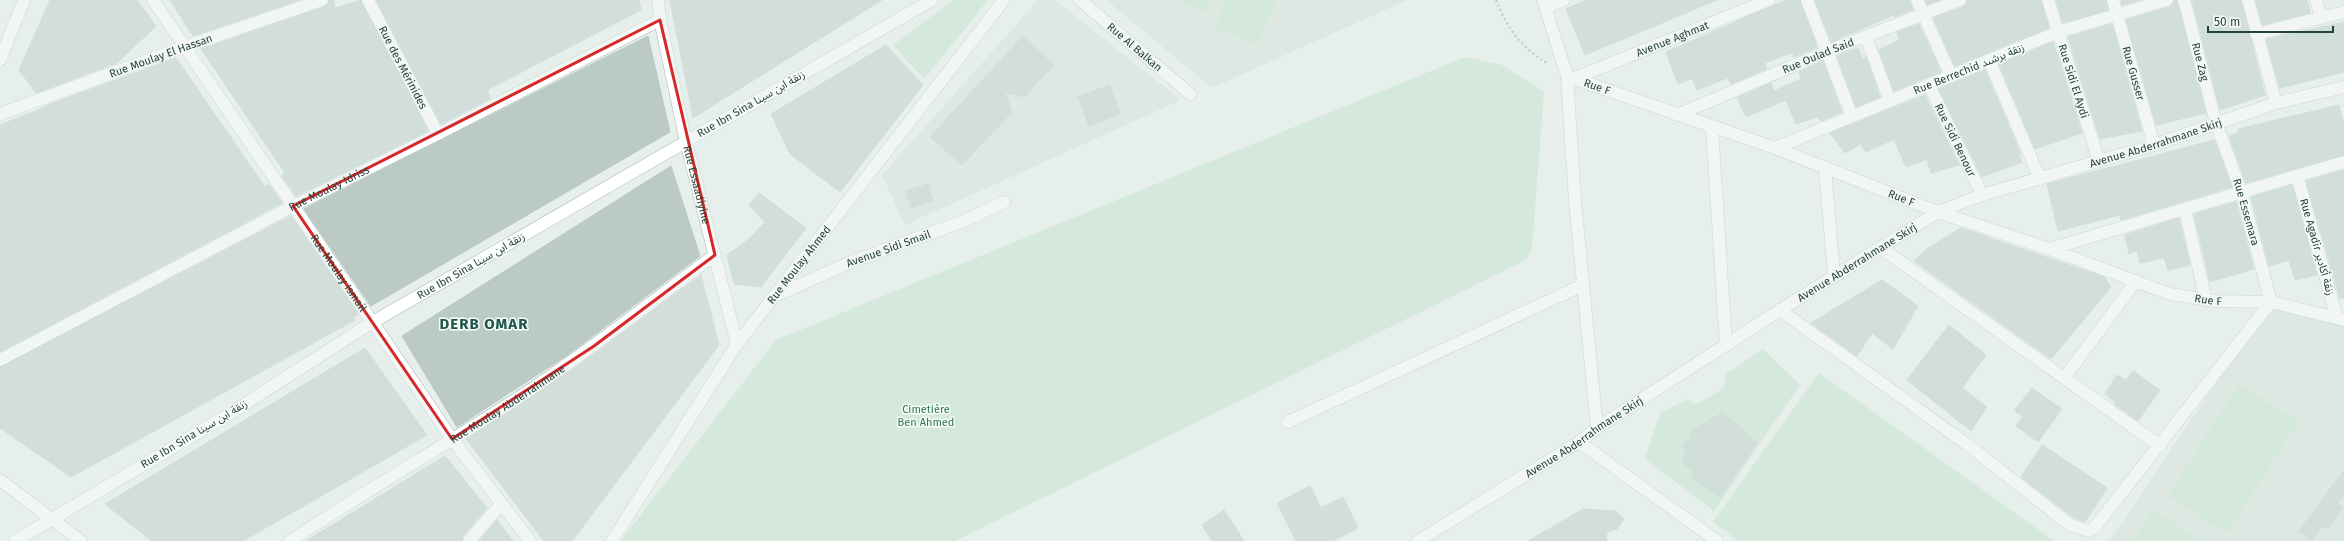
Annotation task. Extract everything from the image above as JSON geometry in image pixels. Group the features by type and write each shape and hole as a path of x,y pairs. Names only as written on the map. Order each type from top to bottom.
{"street":[{"path":"0,60 24,0"},
{"name":"Rue Moulay Ismail","path":"153,0 371,323 452,439 530,541"},
{"name":"Rue Moulay El Hassan","path":"0,114 184,47 322,0"},
{"name":"Rue des Mérinides","path":"368,0 438,134"},
{"name":"Rue Essaadiyine","path":"658,0 660,20 686,142 737,344"},
{"name":"Rue Ibn Sina زنقة ابن سينا","path":"15,541 231,413 371,323 932,0"},
{"name":"Rue Moulay Ahmed","path":"612,541 737,344 1004,0"},
{"name":"Rue Al Balkan","path":"1080,0 1190,94"},
{"path":"1564,0 1544,4 1571,77 1583,285 1597,428"},
{"name":"Avenue Aghmat","path":"1571,77 1769,0"},
{"path":"1807,0 1852,116"},
{"path":"1917,0 1951,76"},
{"name":"Rue Oulad Said","path":"1676,115 1923,13 1960,0"},
{"name":"Rue Sidi El Aydi","path":"2048,0 2098,162"},
{"name":"Rue Gusser","path":"2113,0 2154,145"},
{"name":"Rue Berrechid زنقة برشىد","path":"1775,148 2058,32 2167,0"},
{"name":"Rue Zag","path":"2184,0 2216,123"},
{"path":"2248,0 2276,104"},
{"path":"2316,0 2321,17"},
{"path":"2256,34 2344,12"},
{"name":"Rue Moulay Idriss","path":"0,360 293,206 438,134 660,20"},
{"path":"1866,37 1890,101"},
{"path":"1989,60 2040,179"},
{"name":"Rue F","path":"1571,77 1712,128 1775,148 1938,212 2049,249 2170,294 2206,300 2271,302 2340,319"},
{"name":"Rue Sidi Benour","path":"1929,85 1982,195"},
{"name":"Avenue Abderrahmane Skirj","path":"1418,541 1580,442 1597,428 1780,310 1938,212 1982,195 2154,145 2276,104 2344,87"},
{"name":"Rue Essemara","path":"2216,123 2242,194 2271,302"},
{"path":"1712,128 1726,345"},
{"path":"2049,249 2242,194 2344,162"},
{"path":"1825,168 1834,276"},
{"name":"Rue Agadir زنقة أكادير","path":"2297,176 2340,319"},
{"name":"Avenue Sidi Smail","path":"775,296 851,262 964,221 1004,202"},
{"path":"2185,210 2206,300"},
{"path":"1881,248 2065,377 2160,446"},
{"name":"Rue Moulay Abderrahmane","path":"290,541 349,502 522,395 587,350 715,255"},
{"path":"2065,377 2136,281"},
{"path":"1288,422 1583,285"},
{"path":"1780,310 1968,445 2070,525 2080,530 2089,531 2103,519 2271,302"},
{"path":"1580,442 1717,541"},
{"path":"0,480 81,541"},
{"path":"469,541 501,504"}],"path":[{"path":"1496,0 1515,38 1531,53 1571,77"}],"highlighted area":[{"path":"660,20 715,255 594,346 452,439 293,206"}],"shaded area":[{"path":"1038,0 1055,0 1181,100 905,225 882,175"},
{"path":"1106,0 1407,0 1212,88"},
{"path":"2271,302 2344,321 2344,541 2109,541"}],"green space":[{"path":"954,0 988,0 924,79 893,45"},
{"path":"1177,0 1211,0 1204,13"},
{"path":"1226,0 1276,0 1258,45 1215,28"},
{"name":"Cimetière Ben Ahmed","path":"1465,57 1502,65 1544,92 1532,248 1526,260 955,541 624,541 622,539 776,340"},
{"path":"1763,349 1800,385 1714,511 1645,459 1660,413 1688,399 1695,405 1724,388 1726,374"},
{"path":"1819,373 2054,541 1739,541 1713,522"},
{"path":"2239,384 2298,422 2227,534 2168,496"},
{"path":"2152,510 2202,541 2133,541"}],"building":[{"path":"50,0 137,0 156,26 117,63 36,93 19,70"},
{"path":"170,0 299,0 193,36"},
{"path":"329,0 334,0 335,8 361,0 428,131 296,196 282,176 285,173 201,49 324,7"},
{"path":"376,0 639,0 641,10 487,90 491,98 441,124"},
{"path":"670,0 882,0 693,118"},
{"path":"1587,0 1717,0 1585,55 1566,9"},
{"path":"1786,0 1800,0 1817,47 1794,57 1793,52 1765,63 1767,69 1731,84 1728,78 1697,90 1692,78 1678,84 1666,52"},
{"path":"1815,0 1910,0 1913,10 1894,17 1894,15 1831,42"},
{"path":"1925,0 1939,0 1927,5"},
{"path":"1967,0 2041,0 2049,28 1955,66 1933,18 1963,7"},
{"path":"2056,0 2106,0 2108,10 2063,23"},
{"path":"2121,0 2140,0 2122,5"},
{"path":"2174,0 2177,0 2206,113 2156,125 2126,20 2169,7"},
{"path":"2192,0 2241,0 2265,95 2220,110"},
{"path":"2256,0 2307,0 2310,13 2262,25"},
{"path":"2344,22 2344,72 2280,88 2266,39"},
{"path":"1919,24 1941,72 1894,91 1879,50 1899,40 1897,32"},
{"path":"2112,24 2142,131 2100,139 2068,37"},
{"path":"648,36 670,132 371,306 304,209"},
{"path":"1023,36 1054,65 1024,97 1005,92 1012,112 962,165 930,137"},
{"path":"2053,42 2082,133 2035,149 1999,64"},
{"path":"886,45 923,85 840,192 790,154 771,114"},
{"path":"1858,48 1863,59 1866,57 1880,97 1856,107 1837,56"},
{"path":"176,58 265,187 269,184 282,203 0,352 0,125 46,107 45,106"},
{"path":"1823,61 1842,112 1821,121 1817,117 1796,124 1786,100 1746,117 1737,98 1771,83 1774,91 1801,79 1799,72"},
{"path":"1985,70 2021,154 2018,154 2022,162 1982,177 1939,89"},
{"path":"1110,85 1120,114 1089,126 1078,97"},
{"path":"1925,95 1959,165 1931,173 1927,159 1906,167 1894,139 1866,152 1861,144 1845,153 1830,133"},
{"path":"2339,105 2344,126 2344,155 2246,183 2229,136 2239,133 2238,129"},
{"path":"2214,140 2232,187 2121,220 2120,215 2058,231 2047,184"},
{"path":"671,166 700,256 566,356 457,427 402,336"},
{"path":"2344,170 2344,298 2340,299 2306,181"},
{"path":"928,184 933,201 911,208 906,191"},
{"path":"2292,185 2317,275 2295,280 2289,260 2269,266 2251,197"},
{"path":"759,193 806,228 761,287 734,284 727,255 749,239 765,222 749,205"},
{"path":"2236,202 2254,269 2210,282 2194,214"},
{"path":"291,216 358,314 353,317 355,320 71,477 0,428 0,367"},
{"path":"2179,218 2190,265 2168,270 2164,258 2140,263 2137,251 2129,254 2125,235"},
{"path":"1961,228 2104,277 2111,287 2051,359 1914,261 1928,248"},
{"path":"701,275 719,345 572,541 544,541 466,439 575,368"},
{"path":"1882,280 1918,306 1893,349 1872,333 1857,356 1811,323"},
{"path":"1949,325 1986,355 1962,388 1987,407 1971,431 1907,380"},
{"path":"365,348 427,435 243,541 152,541 105,504"},
{"path":"2133,371 2160,390 2138,421 2114,404 2115,402 2105,394 2117,375 2126,380"},
{"path":"2032,388 2062,409 2038,442 2016,426 2023,416 2014,411"},
{"path":"1723,412 1757,443 1720,497 1691,477 1694,472 1682,462 1686,455 1683,444 1692,438 1690,432"},
{"path":"2042,445 2107,488 2085,522 2074,518 2021,477"},
{"path":"445,456 487,508 463,536 462,541 306,541"},
{"path":"2344,470 2344,495 2338,503 2343,507 2327,529 2322,526 2312,541 2299,531"},
{"path":"1310,486 1321,508 1343,497 1358,528 1332,541 1296,541 1277,503"},
{"path":"1583,509 1616,511 1624,519 1617,529 1607,532 1606,541 1528,541"},
{"path":"1224,510 1244,541 1212,541 1202,525"},
{"path":"497,520 513,541 479,541"}],"district":[{"name":"DERB OMAR","path":"484,324"}]}
